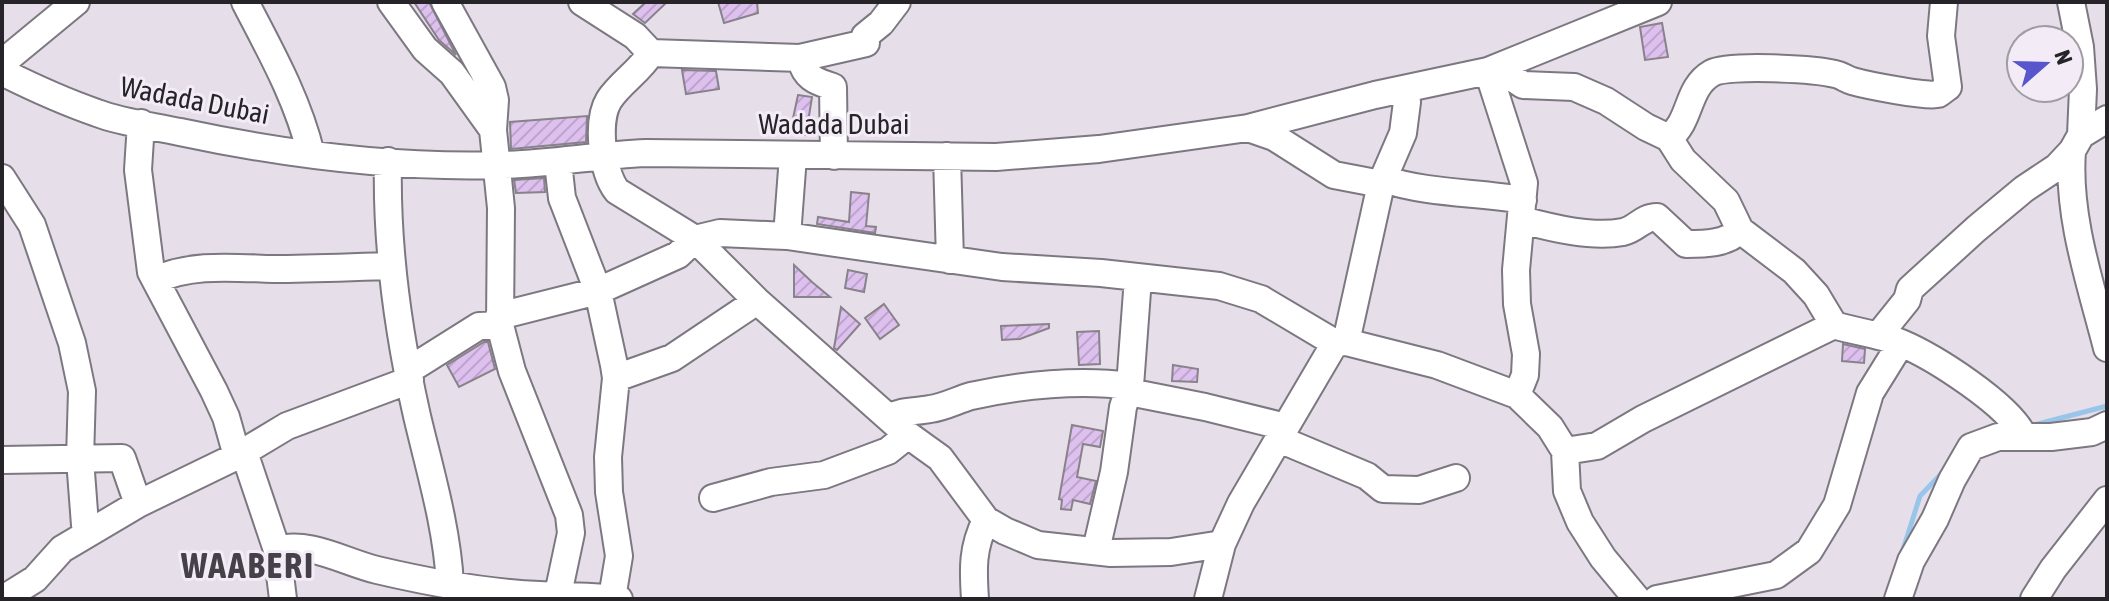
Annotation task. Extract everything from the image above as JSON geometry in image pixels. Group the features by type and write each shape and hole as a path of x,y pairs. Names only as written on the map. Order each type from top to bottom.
{"street":[{"path":"2,63 76,2"},
{"path":"245,2 283,75 304,125 311,154"},
{"path":"391,2 417,39 452,73 493,130"},
{"path":"445,2 492,87 495,100 493,130 501,208 500,321 512,371 569,515 571,533 558,597"},
{"path":"582,2 635,36 651,53 800,58 866,43 865,36 881,23 897,2"},
{"name":"Wadada Dubai","path":"2,72 99,114 211,138 311,154 388,161 498,165 558,162 604,154 996,157 1099,149 1248,128 1498,68 1658,2"},
{"path":"1669,138 1683,124 1688,103 1700,81 1715,71 1731,68 1821,72 1880,86 1939,94 1948,87 1941,36 1944,2"},
{"path":"2071,2 2083,89 2070,182 2090,283 2107,348"},
{"path":"651,53 609,100 602,118 604,154 610,182 617,191 695,239 757,301 898,426 940,458 986,520 1038,545 1111,553 1171,552 1222,544"},
{"path":"800,58 804,72 810,78 833,87 834,156"},
{"path":"1498,68 1523,85 1574,87 1606,101 1669,138 1683,160 1726,201 1740,230 1794,271 1816,295 1834,325"},
{"path":"1498,68 1524,183 1516,270 1517,304 1526,354 1525,375 1517,395"},
{"path":"1208,599 1222,544 1241,503 1340,342 1382,182 1403,133 1407,102 1404,91"},
{"path":"1657,599 1776,575 1809,551 1837,505 1870,393 1910,289 2024,189 2057,167 2077,143 2107,119"},
{"path":"141,123 138,170 150,262 156,280 226,417 277,550 283,599"},
{"path":"1248,128 1274,137 1334,175 1522,210 1604,234 1629,230 1647,217 1657,217 1686,244 1722,241 1740,230"},
{"path":"787,236 793,156"},
{"path":"947,156 950,260"},
{"path":"388,161 392,266 409,374 441,516 450,584"},
{"path":"558,162 562,198 598,291 616,378 608,457 609,492 619,556 612,598"},
{"path":"2,178 32,225 72,343 82,391 80,459 85,525 89,533"},
{"path":"3,599 40,589 62,549 138,504 240,454 287,426 409,374 417,365 479,326 598,291 678,255 695,239 720,233 787,236 1002,267 1101,273 1219,286 1261,299 1340,342 1437,365 1517,395 1550,427 1565,451 1567,491 1580,522 1603,558 1637,599"},
{"path":"156,280 185,271 237,267 392,266"},
{"path":"1096,550 1114,472 1123,407 1130,389 1138,278"},
{"path":"616,378 672,358 757,301"},
{"path":"1565,451 1597,446 1643,419 1834,325 1890,340 1980,391 2019,424 2024,437"},
{"path":"713,498 771,482 824,475 888,451 898,426 897,413 930,409 970,397 1035,386 1130,389 1282,433 1367,476 1383,489 1419,490 1456,478"},
{"path":"1898,599 1911,561 1971,447 1998,437 2102,433"},
{"path":"2,460 122,458 138,504"},
{"path":"2034,599 2053,569 2107,500"},
{"path":"975,599 976,538 986,520"},
{"path":"277,550 317,551 376,570 450,584 558,597 619,599"}],"building":[{"path":"414,2 429,2 456,55 439,40"},
{"path":"646,2 667,2 645,23 633,14"},
{"path":"718,2 757,2 758,13 724,23"},
{"path":"1662,23 1668,57 1645,60 1640,27"},
{"path":"682,70 716,71 719,89 686,94"},
{"path":"798,95 812,97 806,135 790,132"},
{"path":"587,116 586,142 511,149 510,122"},
{"path":"544,178 545,192 516,193 514,180"},
{"path":"851,192 869,194 866,226 876,227 875,233 817,224 818,217 849,222"},
{"path":"794,265 812,282 830,297 794,297"},
{"path":"848,270 867,274 864,292 845,288"},
{"path":"884,304 899,325 880,339 865,318"},
{"path":"841,307 860,324 837,350 834,348"},
{"path":"1049,324 1049,328 1020,339 1002,340 1001,326"},
{"path":"1099,331 1100,364 1079,365 1077,332"},
{"path":"488,342 495,369 459,387 447,365"},
{"path":"1843,344 1865,349 1864,363 1842,361"},
{"path":"1173,365 1198,369 1197,382 1172,381"},
{"path":"1072,425 1103,431 1100,447 1083,444 1077,477 1096,481 1090,504 1073,500 1071,510 1061,509 1062,500 1059,499"}],"waterway":[{"path":"2034,425 2107,406"},
{"path":"1901,556 1920,496 1944,471"}],"district":[{"name":"WAABERI","path":"248,565"}]}
